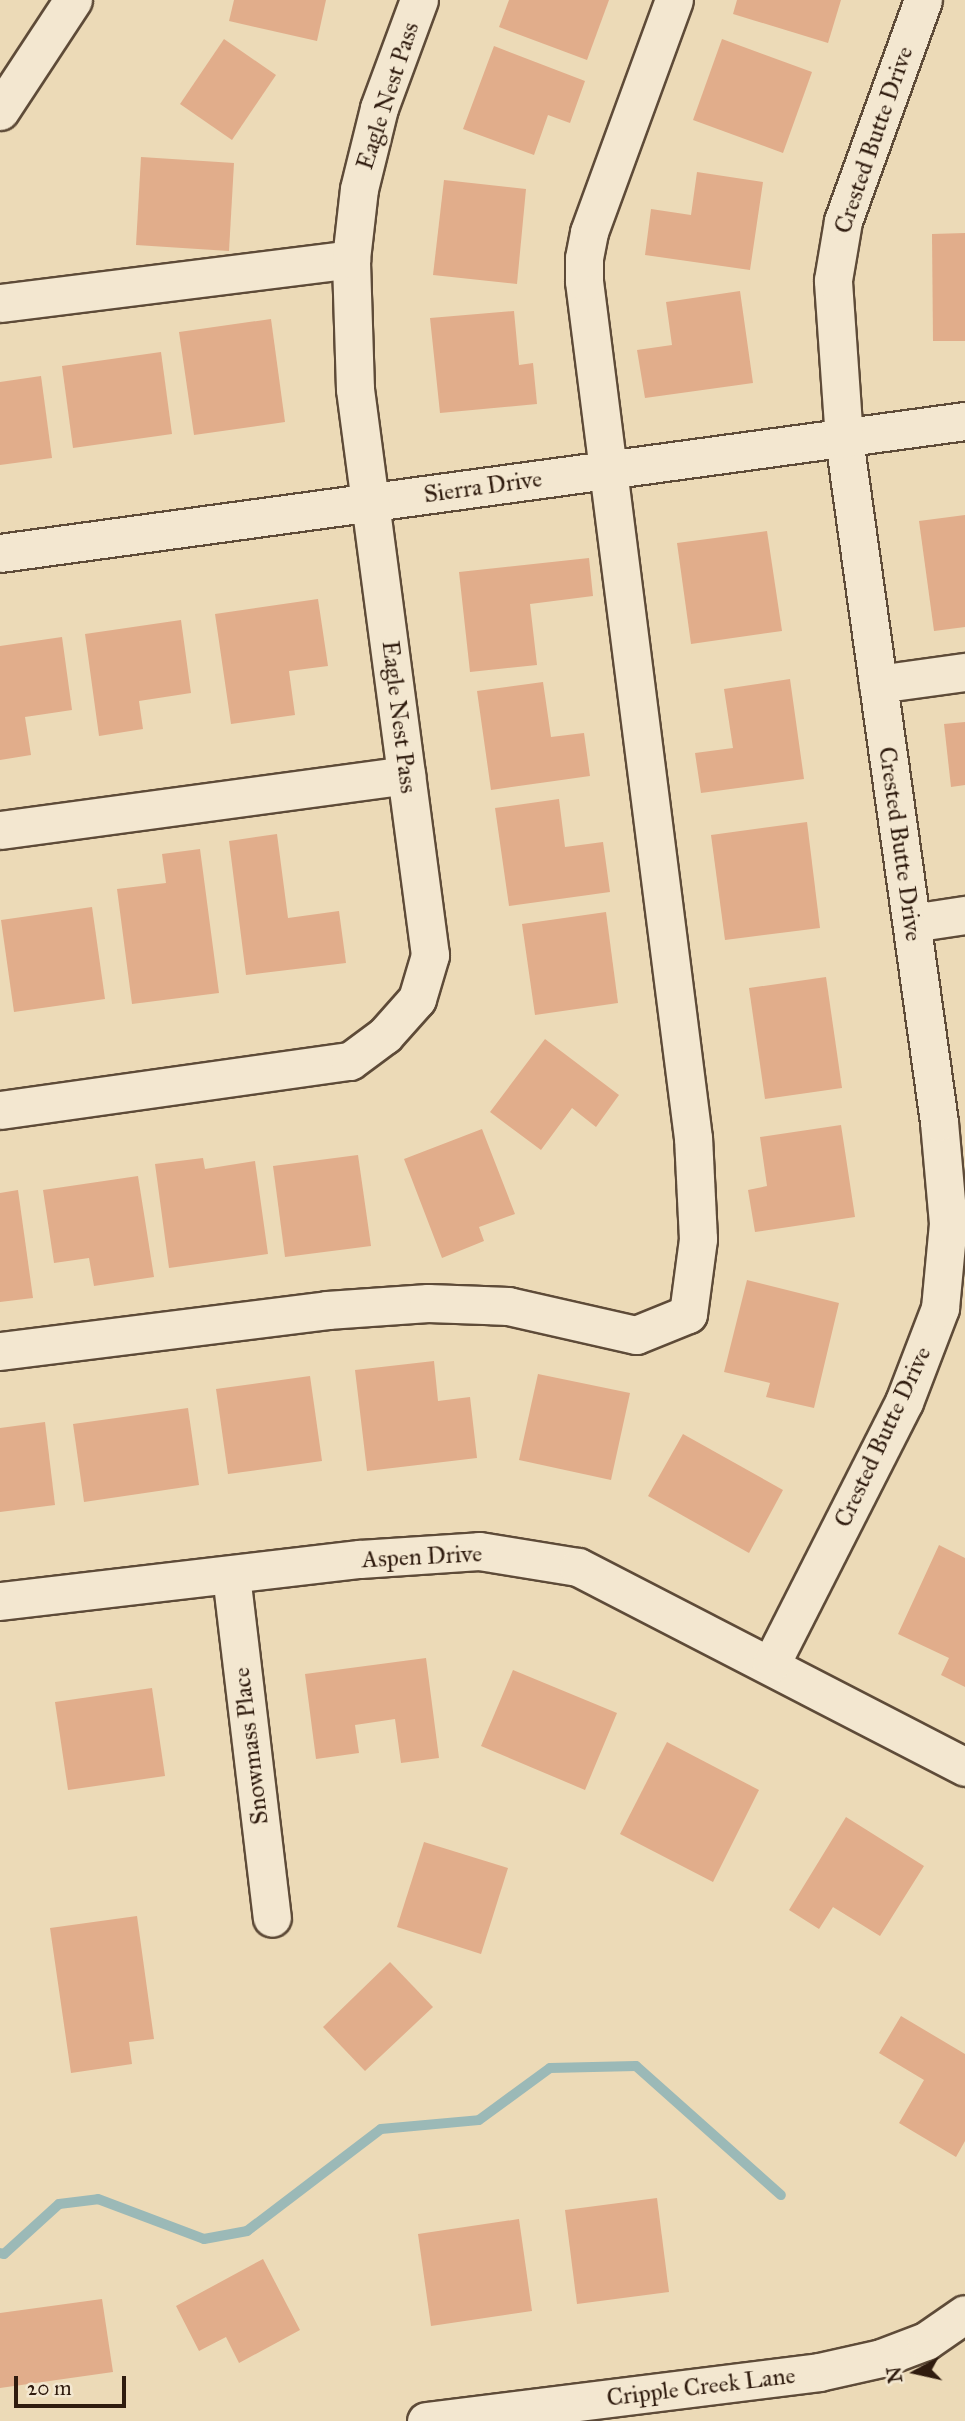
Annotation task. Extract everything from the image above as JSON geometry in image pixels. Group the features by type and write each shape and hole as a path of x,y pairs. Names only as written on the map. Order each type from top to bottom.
{"street":[{"path":"0,111 73,0"},
{"name":"Eagle Nest Pass","path":"0,1110 350,1061 385,1035 417,999 430,955 355,389 351,259 359,188 379,108 419,0"},
{"path":"0,1351 327,1310 428,1303 508,1306 636,1335 688,1314 698,1239 693,1138 584,281 584,258 589,232 674,0"},
{"name":"Crested Butte Drive","path":"771,1664 904,1402 940,1308 948,1223 939,1122 844,439 833,280 844,220 923,0"},
{"path":"0,303 351,259"},
{"name":"Sierra Drive","path":"0,553 965,421"},
{"path":"878,684 965,672"},
{"path":"0,830 406,775"},
{"path":"912,923 965,915"},
{"name":"Aspen Drive","path":"0,1601 360,1559 479,1551 578,1567 771,1664 965,1767"},
{"name":"Snowmass Place","path":"231,1575 272,1918"},
{"name":"Cripple Creek Lane","path":"426,2421 819,2372 881,2358 926,2341 965,2315"}],"building":[{"path":"234,0 326,0 317,41 229,21"},
{"path":"509,0 609,0 587,60 499,27"},
{"path":"737,0 841,0 828,43 733,14"},
{"path":"224,39 276,75 232,140 180,104"},
{"path":"722,39 812,72 783,153 693,120"},
{"path":"494,46 585,81 570,123 548,115 534,155 463,129"},
{"path":"141,157 234,163 229,251 136,245"},
{"path":"697,172 763,182 750,270 645,255 651,209 691,215"},
{"path":"444,180 526,189 517,284 433,275"},
{"path":"965,233 965,341 933,341 932,234"},
{"path":"740,291 753,383 645,398 637,350 672,345 666,302"},
{"path":"514,311 519,365 533,363 537,404 440,413 430,318"},
{"path":"271,319 285,422 194,435 179,332"},
{"path":"161,352 172,434 73,448 62,366"},
{"path":"41,376 52,458 0,465 0,382"},
{"path":"965,515 965,627 934,631 919,521"},
{"path":"767,531 782,631 691,644 677,543"},
{"path":"589,558 593,596 530,604 537,665 470,672 459,572"},
{"path":"318,599 328,666 289,671 295,715 231,724 215,614"},
{"path":"181,620 191,693 139,701 143,729 99,736 85,634"},
{"path":"62,637 72,710 25,717 31,755 0,760 0,646"},
{"path":"790,679 804,779 701,793 695,753 733,748 724,689"},
{"path":"543,682 551,737 584,733 590,776 491,790 477,691"},
{"path":"965,722 965,785 951,787 944,724"},
{"path":"559,799 565,847 603,842 610,892 509,906 495,808"},
{"path":"807,822 820,928 725,940 711,835"},
{"path":"277,834 288,918 339,911 346,963 246,975 229,841"},
{"path":"200,849 219,993 132,1004 117,889 166,883 162,854"},
{"path":"92,907 105,999 14,1012 1,920"},
{"path":"606,912 618,1003 535,1015 522,924"},
{"path":"826,977 842,1088 765,1099 749,988"},
{"path":"545,1039 619,1095 596,1127 572,1108 541,1150 490,1112"},
{"path":"841,1125 855,1217 755,1232 748,1190 767,1186 760,1137"},
{"path":"482,1129 515,1214 479,1227 484,1241 442,1258 404,1159"},
{"path":"358,1155 371,1246 285,1257 273,1166"},
{"path":"203,1158 205,1169 255,1161 268,1254 169,1268 155,1164"},
{"path":"138,1176 154,1277 94,1286 89,1258 54,1263 43,1190"},
{"path":"18,1190 33,1298 0,1302 0,1193"},
{"path":"747,1280 839,1303 814,1408 766,1397 770,1383 724,1372"},
{"path":"434,1361 438,1401 470,1397 477,1458 367,1471 355,1370"},
{"path":"538,1374 630,1393 611,1480 519,1460"},
{"path":"310,1376 322,1461 228,1474 216,1389"},
{"path":"188,1408 199,1485 84,1502 73,1424"},
{"path":"45,1422 55,1505 0,1512 0,1428"},
{"path":"683,1434 783,1490 749,1553 648,1496"},
{"path":"939,1545 965,1558 965,1687 941,1675 949,1658 898,1634"},
{"path":"426,1658 439,1758 401,1763 395,1719 355,1725 359,1753 316,1759 305,1674"},
{"path":"513,1670 617,1713 585,1790 481,1746"},
{"path":"152,1688 165,1776 68,1790 55,1702"},
{"path":"667,1742 759,1790 713,1882 620,1834"},
{"path":"846,1817 924,1866 880,1936 833,1907 819,1929 789,1910"},
{"path":"424,1842 508,1868 481,1954 397,1927"},
{"path":"137,1916 154,2039 129,2042 132,2064 71,2073 50,1928"},
{"path":"390,1962 433,2007 365,2071 323,2027"},
{"path":"901,2016 965,2054 965,2141 956,2157 899,2123 924,2080 879,2053"},
{"path":"657,2198 669,2292 577,2304 565,2210"},
{"path":"519,2219 532,2311 431,2326 418,2234"},
{"path":"263,2259 300,2330 239,2363 226,2337 199,2351 176,2306"},
{"path":"102,2299 113,2372 0,2388 0,2313"}],"waterway":[{"path":"0,2253 4,2254 59,2204 98,2199 204,2239 247,2231 381,2129 479,2120 550,2068 636,2066 781,2195"}]}
